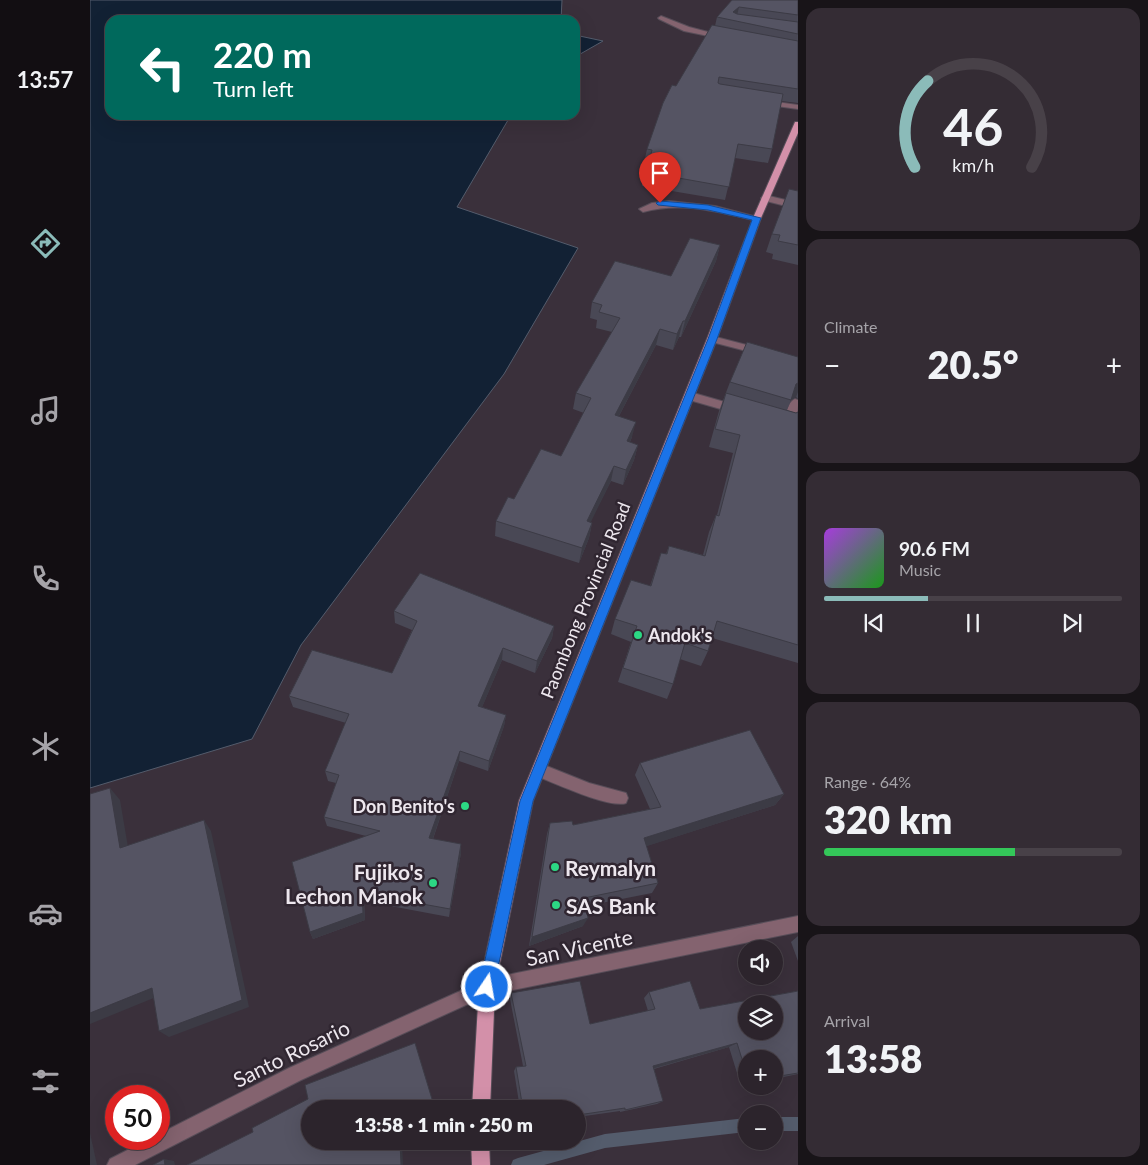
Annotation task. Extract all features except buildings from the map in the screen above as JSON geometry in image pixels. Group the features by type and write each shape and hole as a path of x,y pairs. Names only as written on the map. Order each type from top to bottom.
{"main road":[{"name":"Paombong Provincial Road","path":"481,1100 487,987 526,801 690,396 757,218 798,124"},
{"path":"480,1150 481,1165"}],"street":[{"path":"660,18 687,29 729,39"},
{"path":"758,101 798,107"},
{"path":"766,198 798,206"},
{"path":"643,208 660,203 681,204 708,207 757,218"},
{"path":"712,339 769,354"},
{"path":"690,396 753,414"},
{"path":"771,420 794,427 795,403"},
{"path":"539,770 589,790 621,798"},
{"name":"San Vicente","path":"487,987 798,924"},
{"name":"Santo Rosario","path":"116,1165 295,1074 487,987"}],"water":[{"path":"90,0 562,0 561,15 105,15 105,120 508,120 457,207 578,248 504,374 301,645 252,739 90,788"},
{"path":"580,36 603,41 580,54"}],"waterway":[{"path":"783,1124 798,1124"},
{"path":"518,1165 605,1141 738,1126"}],"place":[{"name":"Andok's","path":"638,635"},
{"name":"Don Benito's","path":"465,806"},
{"name":"Reymalyn","path":"555,867"},
{"name":"Fujiko's Lechon Manok","path":"433,883"},
{"name":"SAS Bank","path":"556,905"}],"route":[{"path":"487,987 526,801 712,339 757,218 708,207 660,203"}]}
